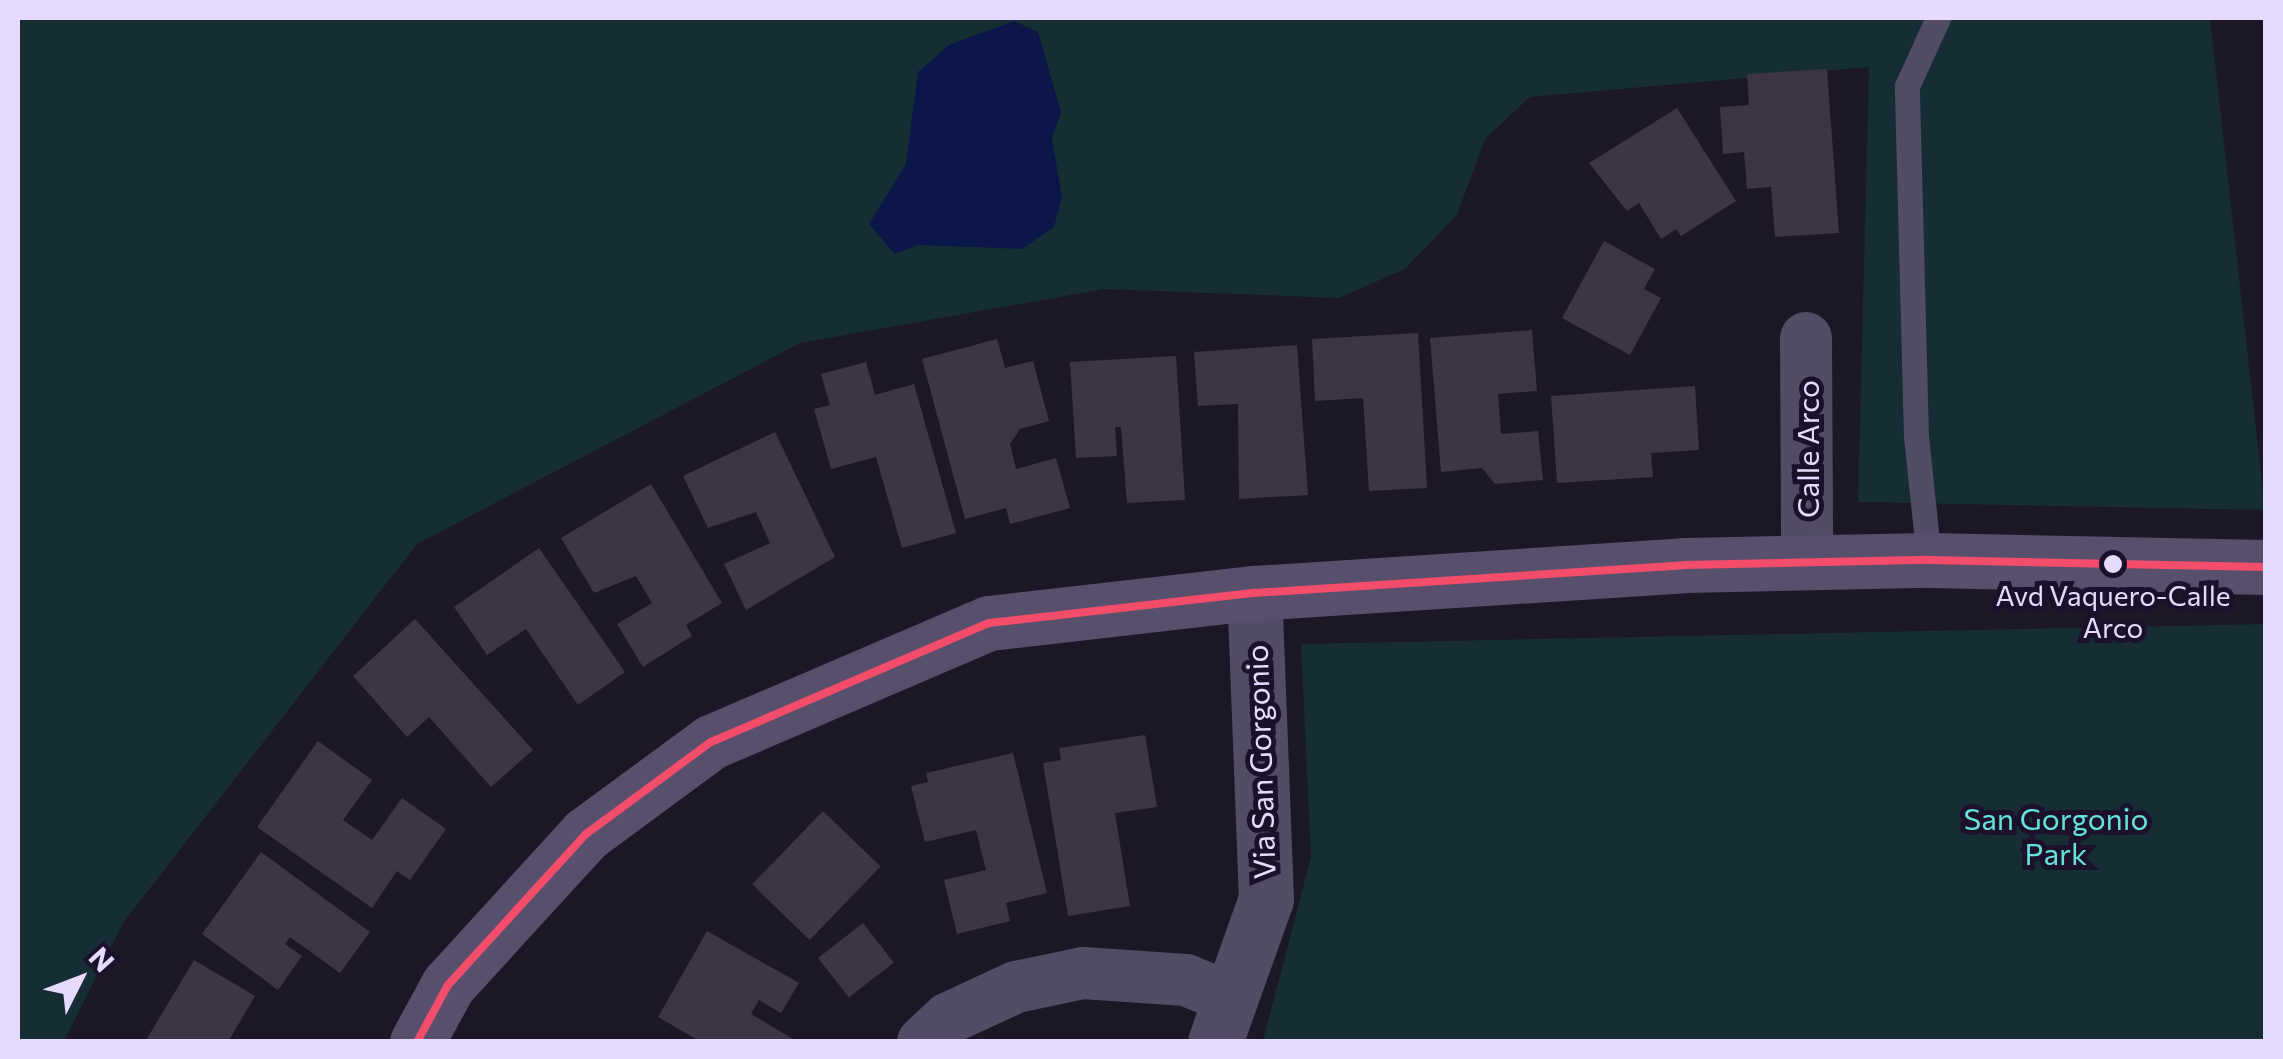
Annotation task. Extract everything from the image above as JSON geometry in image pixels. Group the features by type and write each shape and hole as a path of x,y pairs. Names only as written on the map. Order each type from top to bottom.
{"main road":[{"path":"417,1042 448,986 586,834 711,742 989,623 1254,593 1807,561 2266,567"}],"street":[{"name":"Calle Arco","path":"1806,338 1807,561"},
{"name":"Via San Gorgonio","path":"1223,1021 1266,900 1254,593"},
{"path":"923,1042 949,1018 1016,987 1083,974 1186,980 1223,1021"}],"lane":[{"path":"1930,560 1916,438 1907,86 1938,18"}],"green space":[{"path":"18,18 2210,18 2265,510 1858,502 1869,67 1530,97 1485,139 1457,215 1405,269 1339,298 1104,289 800,343 417,544 123,923 64,1041 18,1041"},
{"name":"San Gorgonio Park","path":"2265,624 2265,1041 1263,1041 1311,857 1301,644"}],"shaded area":[{"path":"1014,21 1038,32 1061,112 1052,138 1062,197 1054,227 1022,249 918,245 895,254 869,224 906,164 918,72 949,45"}],"building":[{"path":"1827,69 1839,233 1775,237 1771,187 1747,189 1744,152 1723,154 1720,107 1749,105 1747,74"},
{"path":"1677,108 1736,201 1681,236 1676,229 1661,239 1639,203 1627,211 1589,163"},
{"path":"1604,241 1655,269 1644,289 1661,298 1630,355 1562,318"},
{"path":"1532,330 1537,391 1498,394 1501,434 1538,431 1543,480 1495,484 1482,468 1441,472 1430,338"},
{"path":"1418,333 1427,488 1369,491 1363,398 1315,401 1312,339"},
{"path":"997,339 1005,368 1033,361 1049,421 1020,429 1010,444 1016,469 1056,458 1070,508 1010,524 1006,508 965,519 922,359"},
{"path":"1297,345 1308,495 1239,499 1238,404 1198,406 1194,352"},
{"path":"1176,356 1185,500 1127,503 1121,427 1115,427 1117,456 1076,458 1070,362"},
{"path":"866,362 875,395 914,384 956,533 902,548 876,457 831,469 814,409 830,405 821,374"},
{"path":"1695,386 1699,450 1651,453 1653,477 1557,483 1551,396"},
{"path":"775,432 835,557 746,610 724,564 770,543 756,512 708,528 683,476"},
{"path":"651,484 722,603 686,625 692,636 643,667 617,624 652,603 636,576 594,593 561,538"},
{"path":"539,548 625,672 578,705 526,629 487,655 454,607"},
{"path":"415,619 533,750 491,787 429,717 407,737 353,676"},
{"path":"1145,735 1157,807 1115,813 1130,906 1068,916 1043,763 1061,760 1059,748"},
{"path":"318,741 372,780 343,820 372,840 402,798 446,829 410,880 397,871 372,908 257,827"},
{"path":"1013,753 1047,893 1006,903 1010,921 957,934 944,880 986,870 976,830 925,842 911,786 928,782 926,773"},
{"path":"823,811 881,867 810,940 752,884"},
{"path":"261,852 370,932 340,973 290,937 285,944 302,956 278,990 202,934"},
{"path":"863,923 894,962 849,997 818,958"},
{"path":"707,931 799,983 781,1013 759,1000 751,1014 798,1042 701,1042 658,1017"},
{"path":"194,960 255,996 228,1042 145,1042"}],"transit line":[{"path":"417,1042 448,985 586,834 711,742 989,623 1254,593 1684,565 1929,560 2266,567"}],"place":[{"name":"Avd Vaquero-Calle Arco","path":"2113,564"}]}
